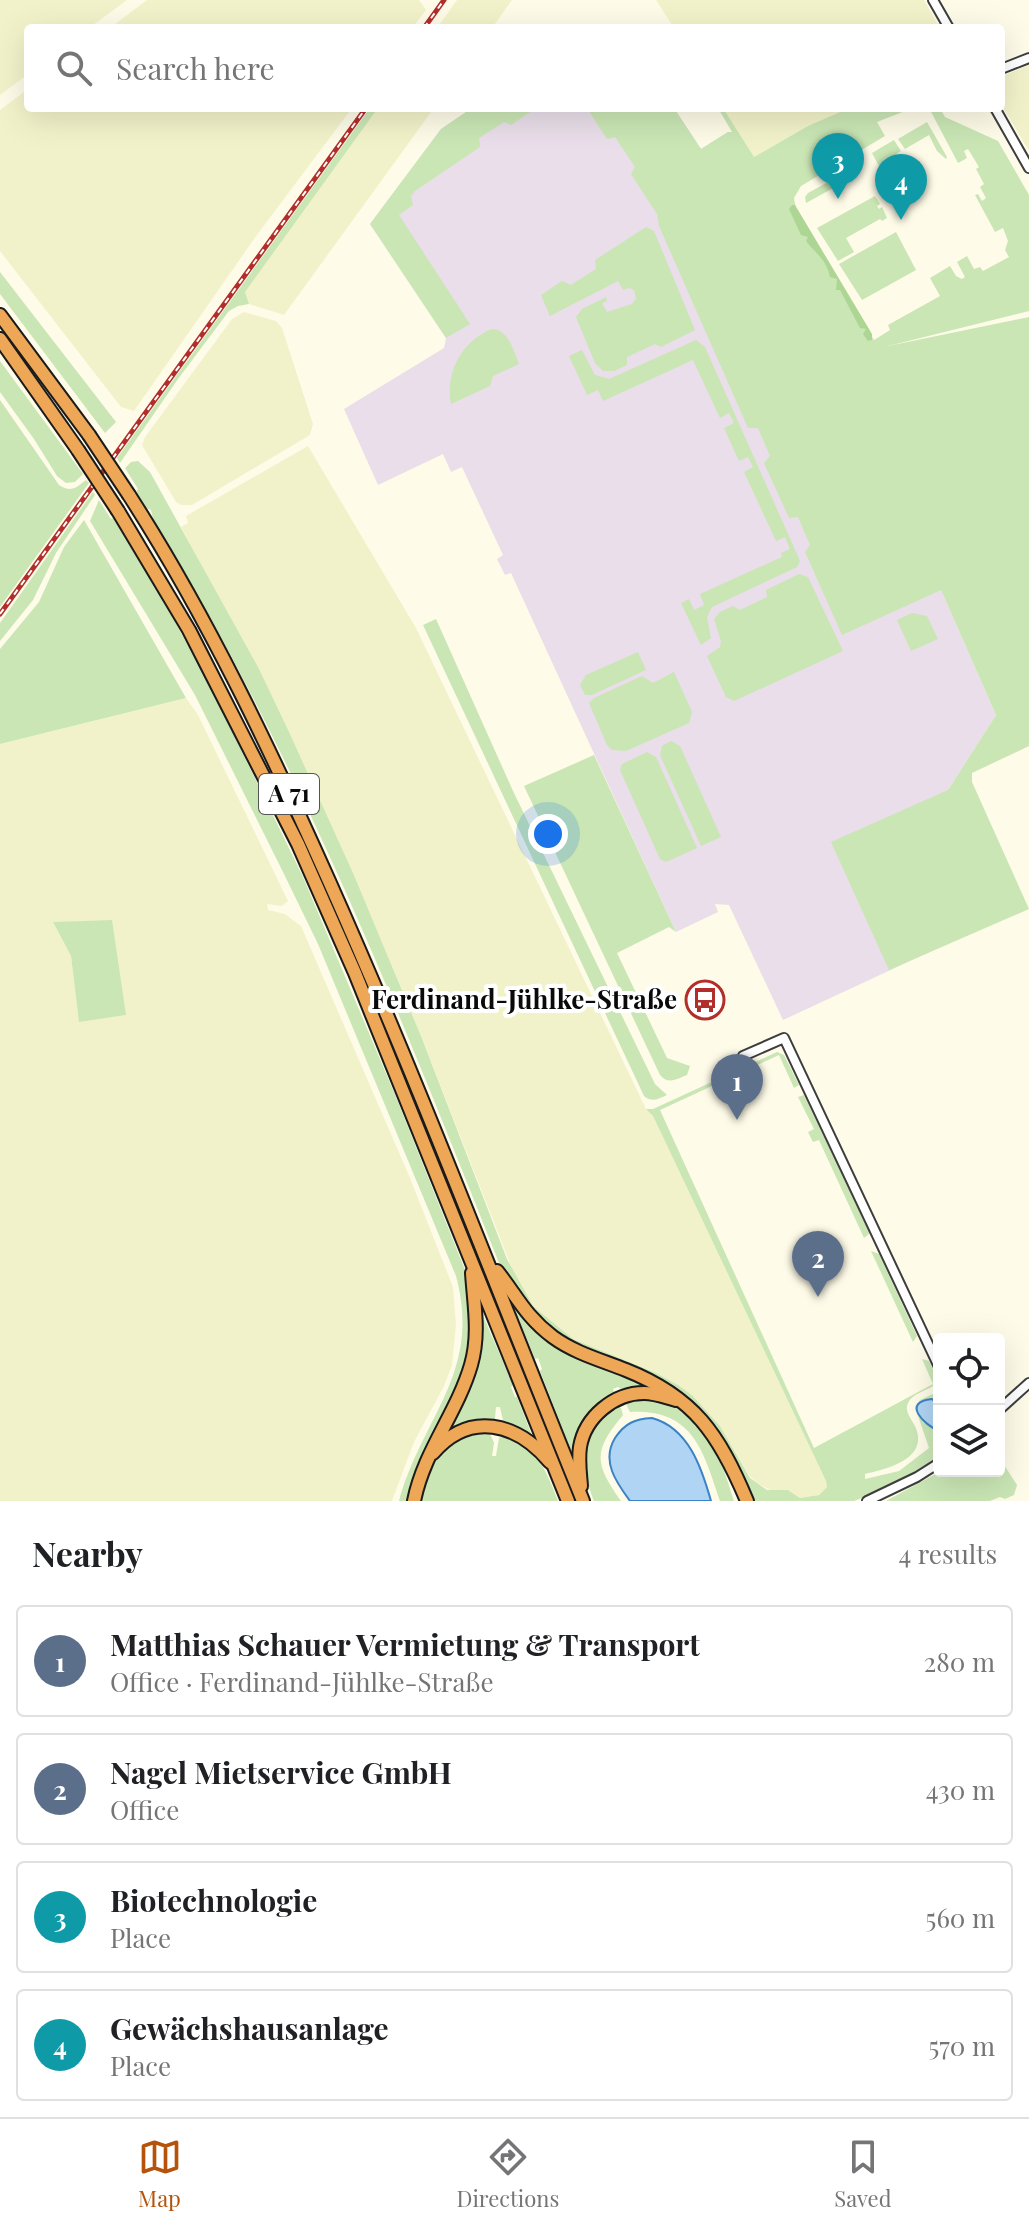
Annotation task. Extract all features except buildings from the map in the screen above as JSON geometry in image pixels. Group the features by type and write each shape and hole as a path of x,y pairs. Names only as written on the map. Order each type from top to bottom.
{"highway":[{"name":"A 71","path":"0,315 89,435 129,495 260,731 369,972 486,1259 577,1500"},
{"name":"A 71","path":"0,339 118,511 189,630 249,743 355,973 556,1471 577,1500"},
{"path":"486,1259 525,1312 553,1337 675,1394 709,1428 747,1501"},
{"path":"414,1501 424,1465 457,1401 472,1363 476,1330 472,1262"},
{"path":"577,1500 580,1448 585,1432 597,1413 613,1401 633,1394 654,1394 680,1401"},
{"path":"424,1465 453,1435 472,1427 494,1426 524,1438 556,1471"}],"street":[{"path":"933,0 947,24"},
{"path":"1005,67 1029,58"},
{"path":"997,112 1029,168"},
{"path":"743,1056 784,1038 933,1354"},
{"path":"1005,1405 1029,1383"},
{"path":"867,1501 933,1467"}],"shaded area":[{"path":"466,112 677,112 701,149 728,132 996,715 948,790 981,928 783,1020 729,905 715,904 718,912 676,932 511,573 505,575 497,559 503,555 462,467 451,472 443,454 378,485 344,409 444,348 446,338 370,224 441,129"}],"green space":[{"path":"0,0 127,0 94,24 24,24 24,77 0,95"},
{"path":"147,0 419,0 426,10 415,24 115,24"},
{"path":"457,0 512,0 495,24 440,24"},
{"path":"656,0 924,0 938,24 671,24"},
{"path":"1029,65 1029,151 1005,111 1005,75"},
{"path":"24,92 24,112 349,112 254,239 134,411 121,407 0,251 0,110"},
{"path":"367,112 375,112 245,292 249,304 229,311 120,463 117,458"},
{"path":"375,112 431,112 284,315 249,304 244,292"},
{"path":"466,112 530,112 511,125 504,122 479,138 480,147 415,191 411,196 413,205 399,215 470,324 446,338 370,224 441,129"},
{"path":"590,112 677,112 701,149 732,132 720,112 726,112 754,157 840,112 903,112 877,122 885,136 801,186 794,198 796,209 874,340 890,330 888,325 940,296 930,278 950,266 962,279 965,277 957,262 967,256 974,269 980,267 983,271 1009,257 1005,250 1008,241 1003,228 995,232 975,195 978,194 982,201 986,198 980,187 984,184 976,169 979,167 968,149 964,151 967,158 958,163 931,112 942,112 945,117 998,141 1029,195 1029,311 888,346 1029,317 1029,746 972,773 972,782 1029,909 889,970 831,842 948,790 996,715 941,590 842,635 805,552 810,545 798,517 789,518 764,463 770,456 758,428 748,428 659,226 657,214 631,174 635,167 615,137 607,139"},
{"path":"725,112 840,112 808,126 753,158"},
{"path":"927,122 946,159 937,151 929,135 905,149 898,139"},
{"path":"894,140 901,151 888,159 896,173 909,167 911,170 888,183 872,153"},
{"path":"848,171 850,175 855,172 857,175 806,203 808,193"},
{"path":"875,196 880,204 877,206 879,209 882,207 887,218 846,238 854,252 838,261 817,228"},
{"path":"795,205 872,334 872,340 868,341 863,334 866,329 860,328 840,290 836,290 837,279 830,277 823,261 806,241 808,237 801,235 789,209"},
{"path":"646,227 654,231 695,330 661,347 655,344 627,357 627,365 614,371 603,371 595,363 576,317 582,309 606,297 607,301 602,303 607,312 632,304 636,299 634,290 623,290 618,281 550,316 541,295 562,281 571,285 596,269 595,260"},
{"path":"896,232 916,270 862,300 839,264"},
{"path":"0,272 116,422 105,433 0,294"},
{"path":"244,312 276,321 282,328 313,424 310,435 192,505 181,505 176,502 142,445 232,319"},
{"path":"492,329 503,333 519,364 493,376 490,386 451,404 451,380 458,359 472,341"},
{"path":"696,340 705,347 800,561 797,567 712,607 707,617 711,638 701,645 681,603 689,599 694,610 704,605 700,594 782,557 781,553 790,549 785,537 776,541 744,472 753,467 748,457 739,461 724,428 734,423 729,413 720,418 693,360 603,401 598,390 587,395 569,356 582,350 595,375 609,379"},
{"path":"0,361 83,474 75,482 66,483 57,476 0,392"},
{"path":"0,400 59,485 70,489 86,480 89,483 0,607"},
{"path":"308,446 416,628 826,1481 827,1487 819,1495 800,1498 788,1490 770,1490 757,1483 748,1474 720,1426 693,1396 656,1373 573,1339 533,1306 517,1281 354,875 290,734 181,527 188,523 186,516"},
{"path":"138,461 150,472 258,667 290,734 354,875 421,1036 507,1259 533,1306 573,1339 656,1373 693,1396 720,1426 750,1478 767,1490 788,1490 800,1498 819,1495 827,1487 653,1116 646,1109 653,1109 777,1052 784,1055 799,1085 794,1088 779,1055 660,1110 814,1448 933,1384 914,1396 907,1406 918,1437 912,1454 894,1465 865,1474 865,1479 899,1471 929,1448 915,1407 920,1400 933,1394 933,1460 890,1487 854,1501 755,1501 732,1455 688,1399 568,1340 541,1322 506,1278 342,883 253,698 153,519 151,510 146,508 136,492 138,489 125,468 131,462"},
{"path":"93,492 95,495 56,553 33,600 0,641 0,623"},
{"path":"99,500 174,620 217,700 303,877 469,1280 472,1327 468,1363 458,1390 419,1467 410,1501 399,1501 409,1471 456,1367 462,1310 456,1276 318,944 195,695 90,521"},
{"path":"84,520 186,698 0,744 0,649 39,602 64,547"},
{"path":"799,574 808,577 843,651 734,701 726,697 707,656 720,647 714,619 733,606 740,610 767,597 766,590"},
{"path":"912,613 927,616 938,639 911,651 897,620"},
{"path":"436,619 513,791 655,1084 667,1095 652,1100 644,1096 423,625"},
{"path":"638,652 646,670 592,695 585,695 580,685 586,675"},
{"path":"674,672 692,712 689,723 626,751 612,750 589,703 642,676 653,683"},
{"path":"186,698 198,715 288,901 282,906 267,904 268,910 285,914 301,926 410,1178 453,1287 456,1324 452,1365 414,1442 392,1501 0,1501 0,744","holes":["53,922 126,1015 79,1021 71,956"]},
{"path":"671,741 680,746 721,837 701,846 660,755 662,746"},
{"path":"647,752 656,757 697,848 666,862 660,859 620,770 622,764"},
{"path":"594,755 676,932 669,927 617,953 667,1058 690,1066 687,1075 673,1080 666,1080 660,1075 524,786"},
{"path":"112,920 126,1015 79,1022 71,956 53,922"},
{"path":"804,1095 870,1233 864,1238 819,1140 813,1142 808,1132 814,1129 798,1097"},
{"path":"871,1251 879,1254 917,1336 913,1342"},
{"path":"515,1304 527,1321 658,1388 613,1389 614,1394 574,1458"},
{"path":"480,1309 534,1441 504,1425 500,1407 496,1407 495,1418 491,1422 442,1439 462,1401"},
{"path":"922,1359 929,1361 933,1369 933,1384"},
{"path":"640,1397 671,1403 695,1420 713,1445 734,1501 720,1501 701,1450 682,1425 668,1417 630,1412 626,1404 628,1399"},
{"path":"617,1406 623,1415 606,1438 601,1457 606,1477 621,1501 594,1501 586,1473 586,1447 596,1424"},
{"path":"489,1431 494,1443 492,1456 496,1456 499,1438 507,1434 526,1445 545,1471 558,1501 420,1501 434,1462 441,1452 460,1438"},
{"path":"1005,1466 1017,1485 1014,1495 990,1501 886,1501 933,1475 1005,1477"}],"water":[{"path":"933,1400 933,1428 918,1414 918,1404"},
{"path":"652,1418 665,1423 685,1440 698,1463 711,1501 630,1501 625,1494 612,1471 611,1447 627,1425"}],"railway":[{"path":"427,24 444,0"},
{"path":"0,614 363,112"}],"place":[{"name":"Biotechnologie","path":"838,199"},
{"name":"Gewächshausanlage","path":"901,220"},
{"name":"Ferdinand-Jühlke-Straße","path":"705,1000"},
{"name":"Matthias Schauer Vermietung & Transport","path":"737,1120"},
{"name":"Nagel Mietservice GmbH","path":"818,1297"}]}
